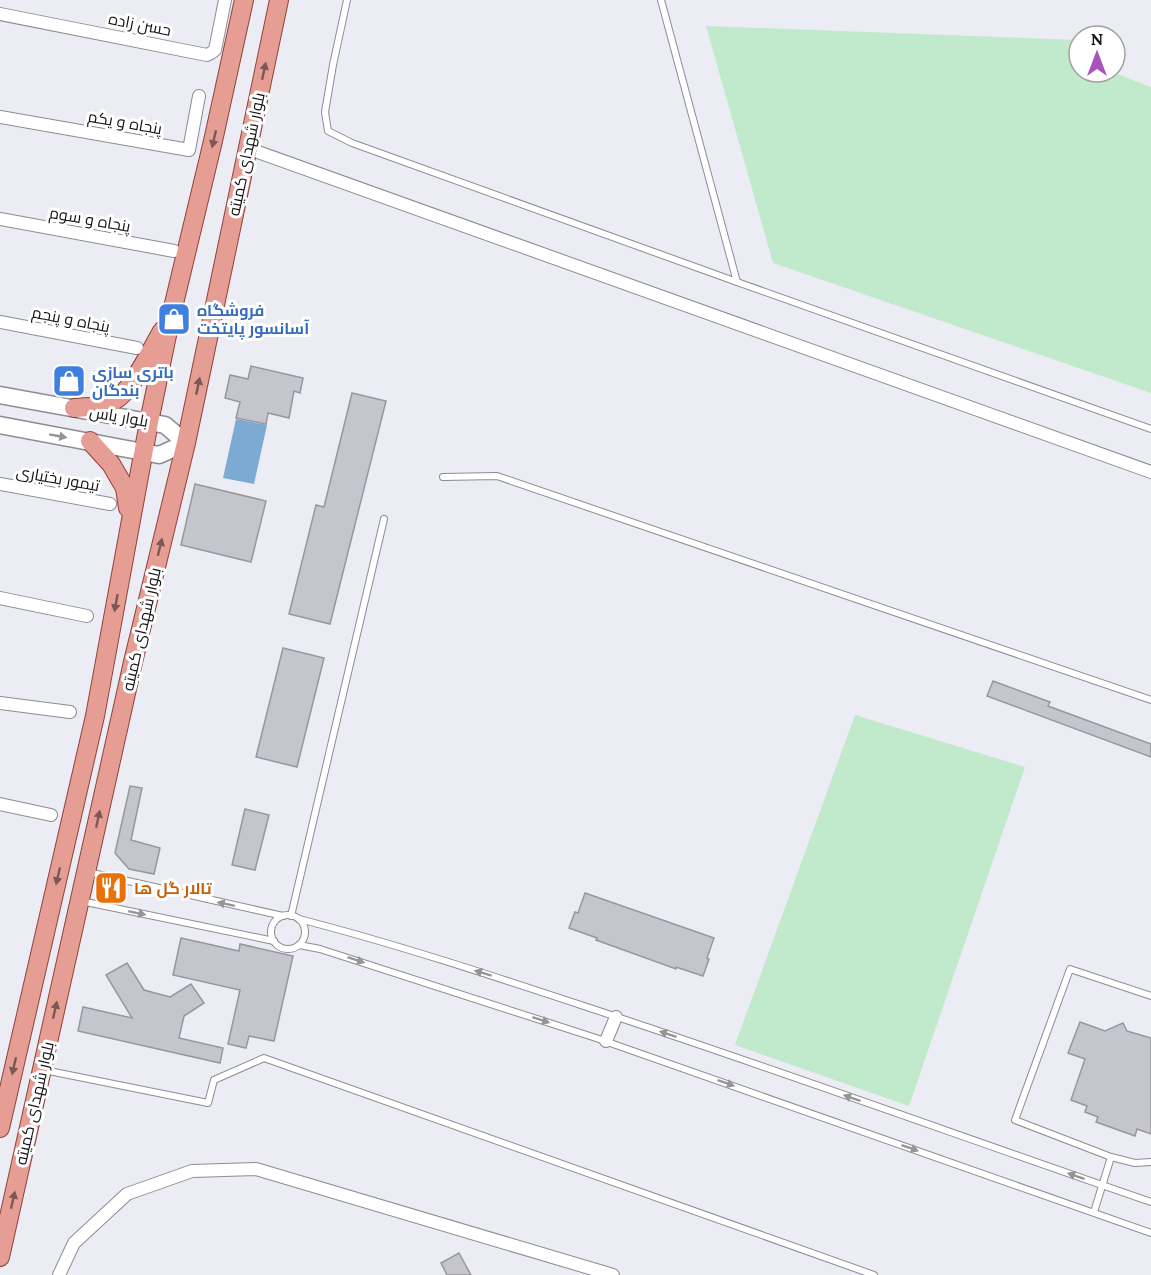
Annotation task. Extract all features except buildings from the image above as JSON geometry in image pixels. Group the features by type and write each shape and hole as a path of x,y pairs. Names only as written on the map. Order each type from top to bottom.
{"main road":[{"name":"بلوار شهدای کمیته","path":"0,1128 95,716 130,525 136,450 142,421 171,316 211,152 244,0"},
{"name":"بلوار شهدای کمیته","path":"0,1257 133,662 186,443 279,0"},
{"path":"74,408 94,407 118,399 137,375 171,316"},
{"name":"بلوار یاس","path":"0,395 165,424 186,443 159,454 0,425"},
{"path":"90,441 111,464 125,488 130,525"}],"street":[{"name":"حسن زاده","path":"0,14 207,55 215,50 225,0"},
{"name":"پنجاه و یکم","path":"0,117 189,150 199,96"},
{"path":"247,148 1151,472"},
{"name":"پنجاه و سوم","path":"0,219 174,251"},
{"name":"پنجاه و پنجم","path":"0,322 136,348"},
{"name":"تیمور بختیاری","path":"0,484 110,504"},
{"path":"0,598 87,616"},
{"path":"0,703 70,712"},
{"path":"0,804 51,814"},
{"path":"606,1041 616,1017"},
{"path":"59,1275 74,1244 127,1194 192,1171 256,1169 609,1274"}],"lane":[{"path":"347,0 325,112 328,131 352,143 1151,429"},
{"path":"661,0 737,282"},
{"path":"443,477 497,476 1151,700"},
{"path":"273,941 272,926 287,916 384,519"},
{"path":"86,872 299,919 483,973 718,1051 1151,1202"},
{"path":"80,901 273,941 278,946 288,949 299,945 305,935 305,929 299,919"},
{"path":"299,945 320,949 606,1041 1151,1233"},
{"path":"1151,996 1070,969 1015,1120 1111,1157 1135,1163 1151,1162"},
{"path":"42,1069 208,1103 214,1080 264,1058 874,1275"},
{"path":"1094,1212 1111,1157"}],"green space":[{"path":"706,26 1067,40 1067,84 1127,84 1127,78 1151,87 1151,393 773,263"},
{"path":"855,715 1025,767 909,1106 735,1045"}],"water":[{"path":"236,419 267,425 254,484 223,478"}],"place":[{"name":"فروشگاه آسانسور پایتخت","path":"174,319"},
{"name":"باتری سازی بندگان","path":"69,381"},
{"name":"تالار گل ها","path":"111,888"}]}
